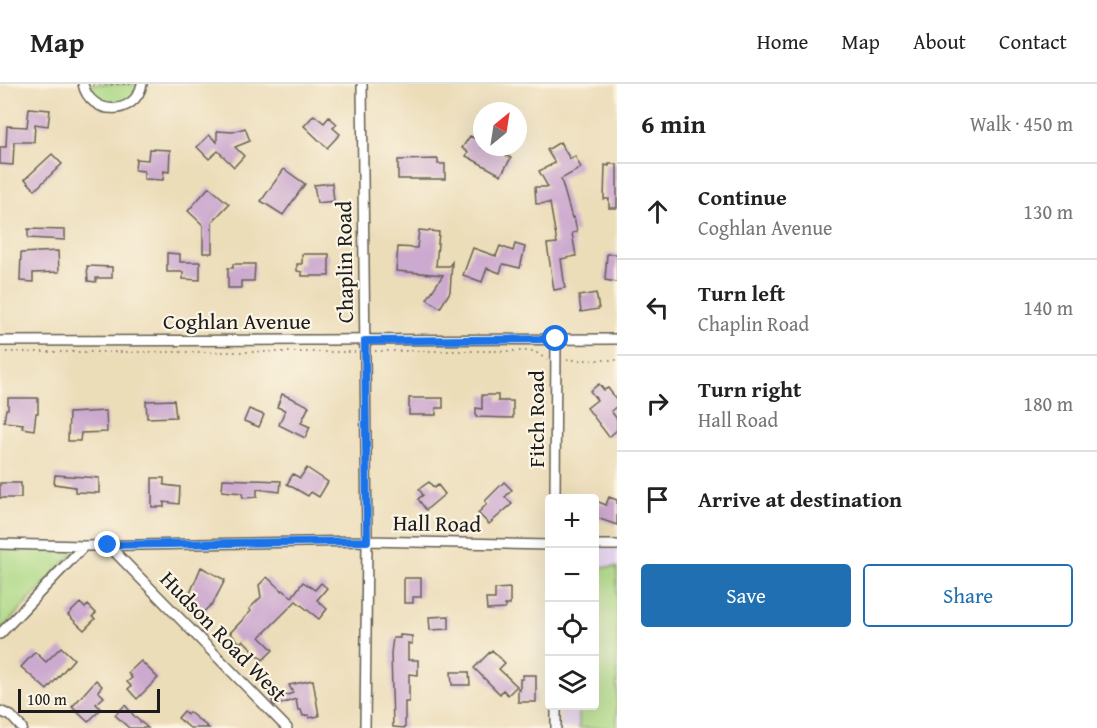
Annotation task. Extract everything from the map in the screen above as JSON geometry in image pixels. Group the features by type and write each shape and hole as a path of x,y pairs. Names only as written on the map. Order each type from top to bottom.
{"street":[{"path":"83,84 84,91 91,101 101,108 112,110 134,101 142,84"},
{"name":"Chaplin Road","path":"362,84 367,541 365,728"},
{"name":"Fitch Road","path":"555,494 556,339"},
{"name":"Coghlan Avenue","path":"0,341 617,339"},
{"name":"Hall Road","path":"0,544 84,546 367,541 545,545"},
{"name":"Hudson Road West","path":"108,545 287,728"},
{"path":"599,545 617,545"},
{"path":"0,634 84,546"},
{"path":"556,710 556,728"},
{"path":"0,711 11,716 22,728"}],"path":[{"path":"83,84 142,84"},
{"path":"0,352 534,351 546,360 617,360"}],"shaded area":[{"path":"617,548 617,728 561,728 560,710 599,710 599,549"}],"green space":[{"path":"83,84 142,84 134,101 101,108"},
{"path":"0,546 78,548 0,631"},
{"path":"599,567 617,567 617,728 579,728 579,710 599,710"}],"building":[{"path":"29,108 50,110 48,126 35,124 34,142 14,142 13,165 0,164 0,147 6,147 7,126 27,127"},
{"path":"314,115 324,123 329,117 337,124 333,128 340,134 327,148 304,126"},
{"path":"245,128 250,141 235,147 244,156 234,167 218,151 209,159 197,147 209,135 217,142 217,131 233,132"},
{"path":"470,136 473,138 473,156 511,158 501,175 466,156 468,152 462,148"},
{"path":"560,142 570,159 575,156 581,168 561,179 577,232 572,233 576,256 561,259 565,288 554,290 547,244 557,243 550,203 536,204 535,187 548,187 539,171 555,163 547,150"},
{"path":"149,149 170,150 169,172 164,171 163,180 144,179 144,171 135,170 136,159 148,160"},
{"path":"52,154 62,164 35,190 25,179"},
{"path":"438,159 438,164 445,164 445,179 398,179 398,160"},
{"path":"609,164 617,164 617,208 609,208 609,199 604,199 605,165 609,166"},
{"path":"284,169 305,184 283,215 261,201"},
{"path":"332,183 334,201 317,203 314,185"},
{"path":"209,187 229,204 212,222 212,253 203,253 203,225 188,211"},
{"path":"28,229 65,230 65,240 28,238"},
{"path":"419,230 439,232 436,266 449,266 452,262 450,292 440,308 427,299 443,275 396,271 398,247 417,248"},
{"path":"515,244 525,247 520,268 503,264 500,273 487,268 482,282 463,275 473,248 496,256 500,246 513,251"},
{"path":"58,251 59,272 33,273 33,282 20,281 21,253"},
{"path":"167,253 180,254 180,262 200,262 200,280 183,279 183,272 167,272"},
{"path":"302,254 329,254 329,276 302,276 302,272 297,271 297,264 302,264"},
{"path":"607,254 617,254 617,282 605,280"},
{"path":"233,264 255,264 254,281 241,281 241,288 228,288 228,268 233,268"},
{"path":"87,266 112,267 112,278 96,278 96,282 88,281"},
{"path":"596,293 599,309 581,312 579,296"},
{"path":"599,384 604,390 608,388 617,400 617,406 611,411 617,419 617,430 609,437 587,408 597,400 590,391"},
{"path":"282,394 309,406 301,423 310,427 305,438 279,425 285,410 277,407"},
{"path":"482,395 498,395 498,401 513,401 513,418 476,417 476,408 482,409"},
{"path":"8,398 38,398 38,413 36,413 34,430 22,428 23,424 4,422 6,409 8,409"},
{"path":"409,398 443,398 443,408 436,408 436,415 409,415"},
{"path":"174,400 176,417 147,418 146,401"},
{"path":"249,409 264,415 259,427 244,421"},
{"path":"106,411 107,432 81,433 80,441 68,441 69,413"},
{"path":"307,468 328,482 319,497 311,492 308,496 287,484 293,474 300,478"},
{"path":"55,475 99,478 99,493 75,492 75,487 54,484"},
{"path":"152,478 164,478 164,485 180,487 179,504 164,502 164,507 152,507"},
{"path":"223,479 281,481 280,492 257,489 257,497 243,498 242,493 222,491"},
{"path":"429,482 434,488 438,485 445,494 426,510 418,499 423,495 419,489"},
{"path":"504,482 512,490 505,497 512,504 489,524 478,513 487,504 485,501"},
{"path":"0,483 21,483 21,498 0,498"},
{"path":"609,497 617,500 617,525 599,519 599,502 606,505"},
{"path":"201,567 225,580 213,603 198,617 184,602 188,598"},
{"path":"267,577 292,597 303,582 315,590 321,583 327,588 317,600 327,609 319,619 296,601 260,637 273,650 263,660 243,640 240,643 230,633 261,597 259,585"},
{"path":"404,578 421,578 421,597 413,597 413,603 404,603"},
{"path":"510,588 510,605 505,605 505,609 487,610 486,599 495,599 495,589"},
{"path":"80,603 85,608 88,605 96,613 92,617 95,619 84,630 68,615"},
{"path":"449,616 449,629 430,630 429,617"},
{"path":"400,635 412,636 412,644 408,643 408,660 418,660 418,675 409,674 409,702 405,702 405,728 393,727 391,653 393,638 400,638"},
{"path":"61,647 74,659 47,690 21,667 35,652 46,662"},
{"path":"492,650 505,663 499,669 517,686 508,695 503,690 500,694 474,668"},
{"path":"141,661 158,678 137,699 128,689 131,686 127,682 132,678 128,673"},
{"path":"451,672 469,672 470,685 452,685"},
{"path":"523,675 536,675 536,702 518,702 518,688 520,690 520,679 523,679"},
{"path":"96,680 102,686 98,691 104,697 96,704 101,709 88,722 72,707"},
{"path":"313,680 319,716 309,718 308,715 303,716 301,710 298,710 296,699 275,706 273,704 272,700 293,693 289,685"},
{"path":"125,705 148,728 129,728 115,715"},
{"path":"184,711 187,714 189,712 209,728 190,728 178,718"}],"route":[{"path":"108,545 367,541 365,341 556,339"}]}
